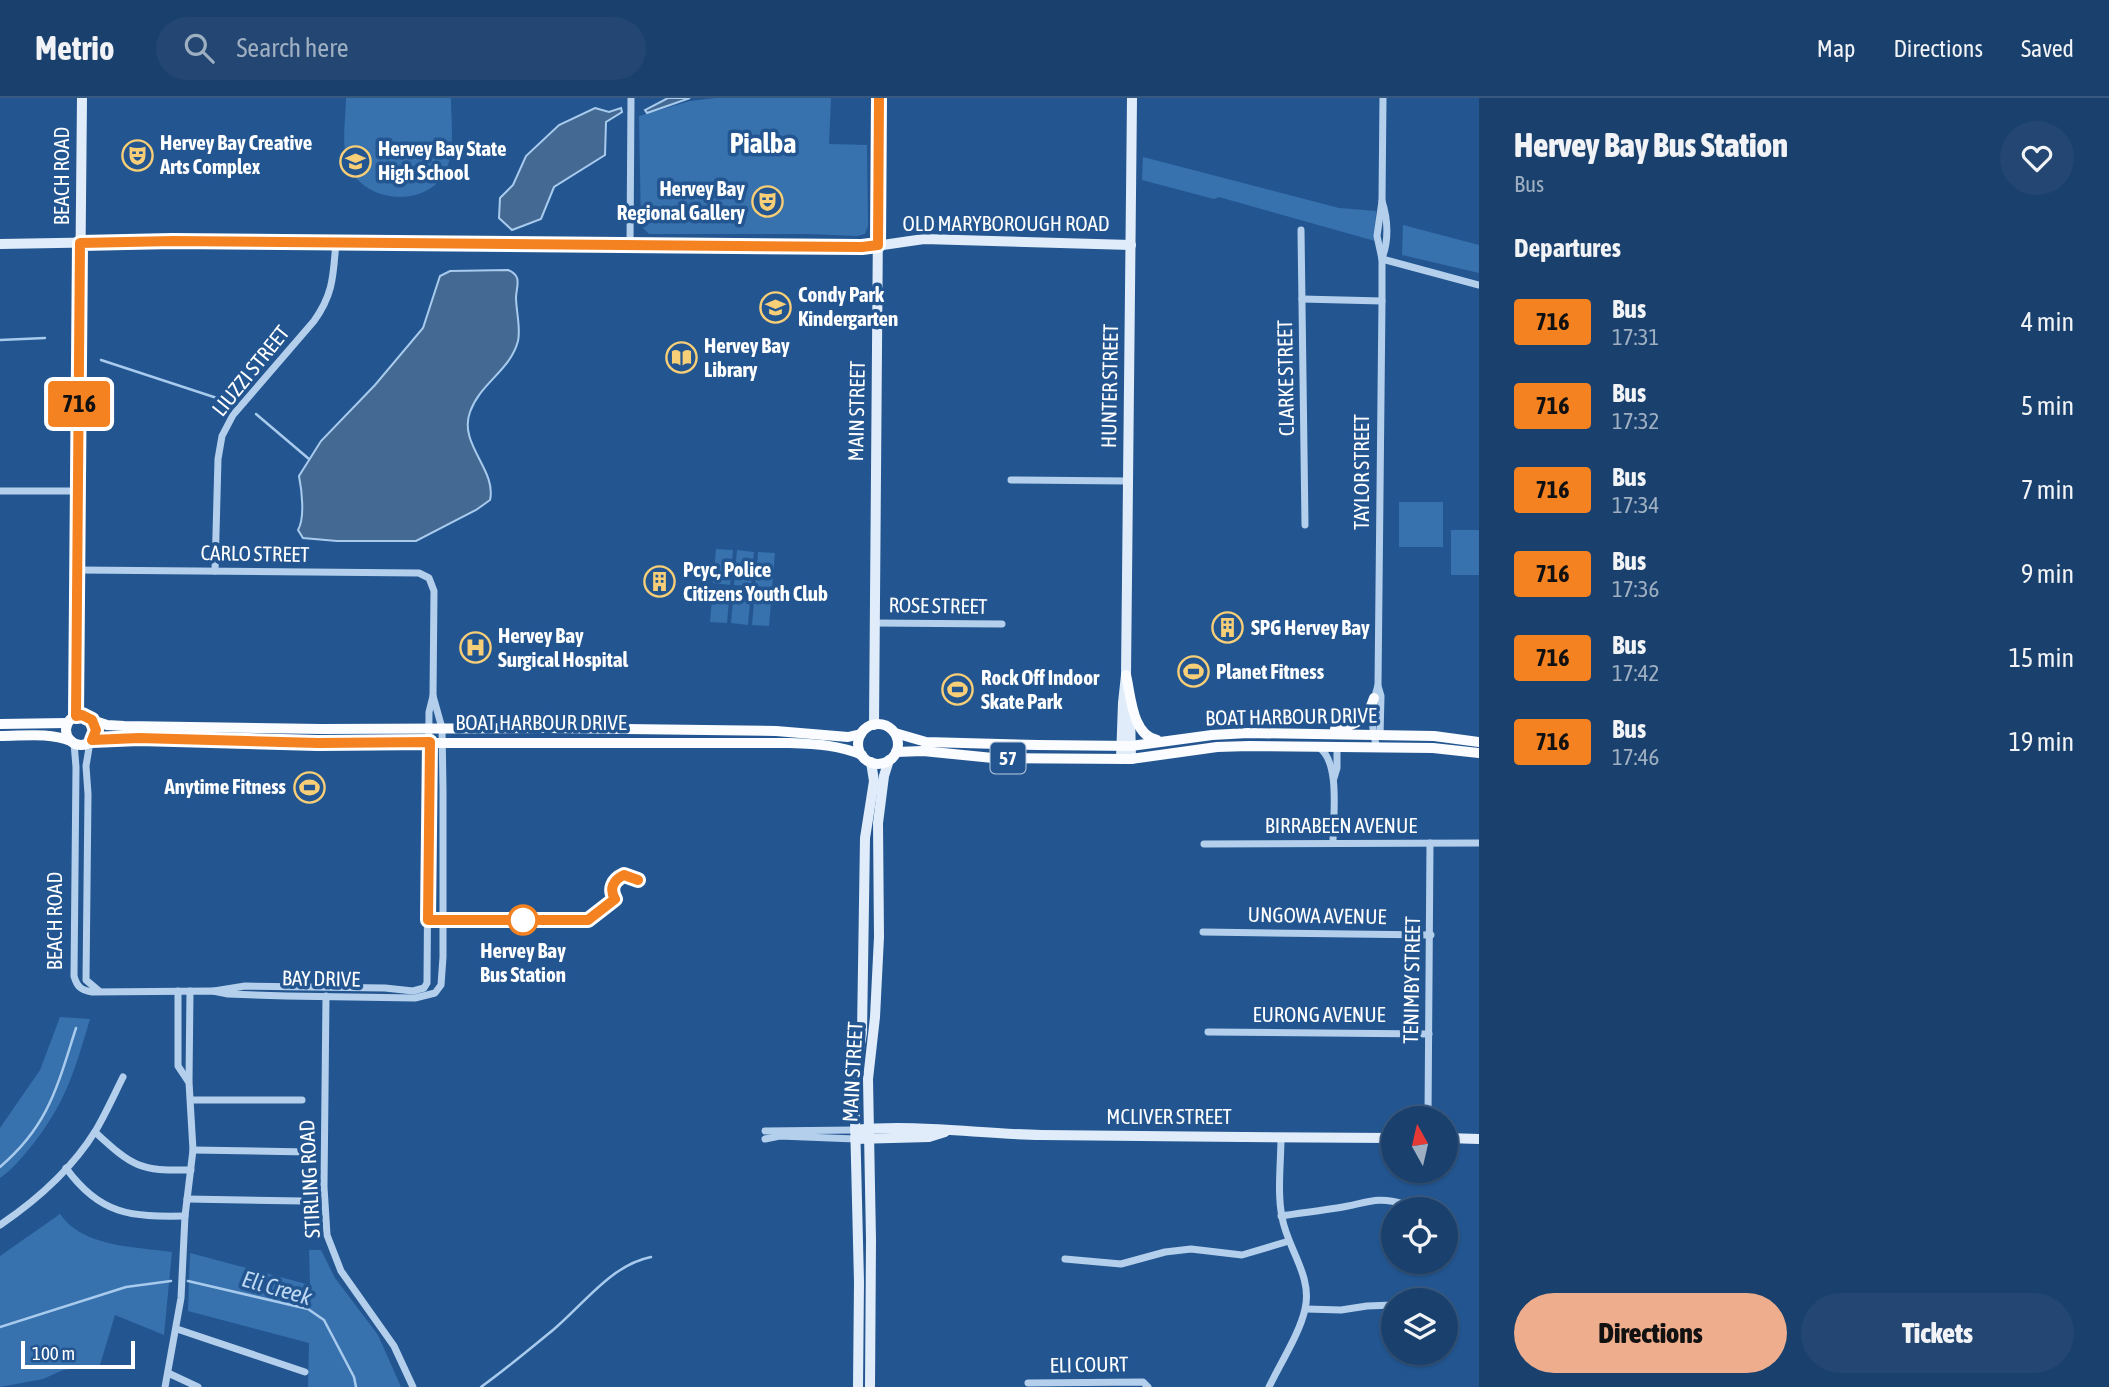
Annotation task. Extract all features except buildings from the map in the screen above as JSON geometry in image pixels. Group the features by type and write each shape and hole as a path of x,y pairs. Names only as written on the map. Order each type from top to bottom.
{"main road":[{"path":"1126,675 1135,714 1144,734 1164,742"},
{"path":"1312,734 1360,723 1370,712 1374,698"},
{"path":"0,724 72,720 82,715 92,720 96,730 91,741"},
{"path":"72,720 66,730 72,742"},
{"name":"BOAT HARBOUR DRIVE","path":"92,720 107,725 124,726 776,731 848,737 861,734"},
{"path":"866,759 858,745 861,734 874,725"},
{"name":"57","path":"874,725 886,726 895,733"},
{"path":"564,729 580,734 609,735 620,742"},
{"path":"893,756 897,739 895,733"},
{"name":"BOAT HARBOUR DRIVE","path":"895,733 926,742 1126,746 1212,735 1275,733 1434,736 1479,742"},
{"path":"1275,733 1328,740 1337,747"},
{"name":"57","path":"0,736 58,736 82,745 91,741"},
{"name":"BOAT HARBOUR DRIVE","path":"91,741 139,738 318,743 805,744 846,748 866,759"},
{"name":"BOAT HARBOUR DRIVE","path":"893,756 923,751 993,758 1126,759 1217,747 1433,748 1479,753"},
{"name":"57","path":"866,759 883,763 893,756"}],"street":[{"name":"BEACH ROAD","path":"72,720 79,570 82,98"},
{"path":"629,245 631,98"},
{"name":"MAIN STREET","path":"874,725 879,98"},
{"name":"HUNTER STREET","path":"1126,759 1132,98"},
{"name":"TAYLOR STREET","path":"1377,734 1381,696 1378,685 1382,259 1377,236 1382,201 1383,98"},
{"name":"CLARKE STREET","path":"1301,230 1305,525"},
{"name":"OLD MARYBOROUGH ROAD","path":"0,244 336,242 862,247 924,239 1130,245"},
{"name":"LIUZZI STREET","path":"215,571 218,458 222,436 233,415 325,305 333,281 336,242"},
{"path":"1382,259 1479,285"},
{"path":"1302,299 1382,301"},
{"path":"1010,480 1128,481"},
{"path":"0,491 78,491"},
{"name":"CARLO STREET","path":"79,570 419,573 429,578 434,591 433,696 436,728"},
{"name":"ROSE STREET","path":"874,623 1002,624"},
{"name":"TAYLOR STREET","path":"1377,747 1374,698 1378,685"},
{"path":"436,728 442,742"},
{"path":"430,742 436,728"},
{"name":"BEACH ROAD","path":"91,741 86,766 86,980 100,991"},
{"name":"BEACH ROAD","path":"72,742 76,766 74,976 76,984 82,990 100,991"},
{"name":"BAY DRIVE","path":"100,991 213,991 245,986 385,988 413,991 424,988 429,974 430,742"},
{"name":"BAY DRIVE","path":"213,991 228,994 327,997 428,996 435,993 442,979 442,742"},
{"path":"1317,747 1328,755 1334,778 1333,842"},
{"path":"1334,778 1337,747"},
{"name":"MAIN STREET","path":"870,1387 872,1240 868,1079 875,1017 879,937 878,823 884,776 893,756"},
{"name":"MAIN STREET","path":"859,1387 854,1079 862,1033 865,984 865,838 874,781 866,759"},
{"path":"75,803 88,803"},
{"name":"TENIMBY STREET","path":"1428,1106 1430,843"},
{"name":"BIRRABEEN AVENUE","path":"1204,844 1479,844"},
{"name":"UNGOWA AVENUE","path":"1203,932 1431,936"},
{"name":"STIRLING ROAD","path":"327,988 324,1187 327,1235 341,1270 394,1346 413,1387"},
{"path":"178,991 178,1066 189,1082"},
{"path":"164,1387 181,1298 185,1216 193,1150 189,1082 190,991"},
{"name":"EURONG AVENUE","path":"1208,1032 1429,1034"},
{"path":"0,1225 34,1201 66,1168 95,1132 123,1077"},
{"path":"191,1100 302,1100"},
{"path":"95,1132 130,1162 140,1167 191,1170"},
{"name":"MCLIVER STREET","path":"765,1135 869,1133 929,1137 945,1132 1381,1138"},
{"path":"1269,1387 1306,1309 1302,1269 1281,1216 1281,1137"},
{"path":"1458,1138 1479,1139"},
{"path":"193,1150 308,1152"},
{"path":"66,1168 79,1185 106,1207 146,1217 185,1216"},
{"path":"187,1199 303,1201"},
{"path":"1281,1216 1381,1199"},
{"path":"1065,1259 1121,1264 1165,1252 1191,1249 1242,1255 1289,1241"},
{"path":"1306,1309 1341,1310 1381,1306"},
{"path":"177,1329 305,1373"},
{"path":"168,1373 198,1387"},
{"name":"ELI COURT","path":"1028,1383 1143,1382 1148,1387"}],"shaded area":[{"path":"346,98 451,98 451,151 447,168 439,181 427,190 399,197 384,195 358,180 350,168 345,152"},
{"path":"668,98 690,98 647,113 645,110"},
{"path":"715,98 831,98 829,144 867,145 868,226 865,234 649,234 641,226 639,116 690,101"},
{"path":"595,108 609,112 621,108 622,112 606,122 605,155 554,187 541,219 512,230 499,218 500,198 513,185 526,156 559,125"},
{"path":"1143,157 1339,208 1376,211 1375,241 1219,197 1214,199 1142,180"},
{"path":"1403,225 1479,245 1479,273 1402,255"},
{"path":"508,270 518,281 518,341 509,361 475,402 468,424 473,446 488,478 490,500 416,541 303,538 298,530 302,512 299,476 321,441 375,385 423,328 440,276 450,271"},
{"path":"1399,502 1443,502 1443,547 1399,547"},
{"path":"1451,530 1479,530 1479,575 1451,575"},
{"path":"716,549 733,550 730,585 713,583"},
{"path":"737,550 754,552 751,586 734,585"},
{"path":"758,552 775,553 772,588 755,586"},
{"path":"713,587 730,589 727,623 710,622"},
{"path":"734,589 751,590 748,625 731,623"},
{"path":"755,590 772,592 769,626 752,625"},
{"path":"60,1017 90,1019 74,1069 55,1113 18,1162 0,1178 0,1128 40,1070"},
{"path":"60,1214 70,1225 96,1239 111,1244 172,1252 164,1335 115,1315 100,1365 63,1370 43,1379 0,1387 0,1256"},
{"path":"309,1250 321,1250 335,1278 378,1335 401,1387 308,1387 309,1343 188,1311 190,1253 310,1285"}],"waterway":[{"path":"0,340 45,338"},
{"path":"101,360 229,402"},
{"path":"256,414 309,459"},
{"path":"0,1167 17,1151 41,1120 57,1087 76,1028"},
{"path":"481,1387 553,1330 611,1277 623,1268 651,1257"},
{"name":"Eli Creek","path":"0,1327 126,1287 171,1281"},
{"name":"Eli Creek","path":"188,1281 308,1309 324,1320 354,1377 356,1387"}],"bus line":[{"name":"716","path":"638,880 624,875 615,880 612,890 615,899 588,920 428,920 430,742 318,743 139,738 92,740 96,730 92,720 82,715 76,716 80,243 173,241 878,245 879,98"}],"place":[{"name":"Hervey Bay Creative Arts Complex","path":"137,155"},
{"name":"Hervey Bay State High School","path":"355,161"},
{"name":"Hervey Bay Regional Gallery","path":"768,201"},
{"name":"Condy Park Kindergarten","path":"775,307"},
{"name":"Hervey Bay Library","path":"681,358"},
{"name":"Pcyc, Police Citizens Youth Club","path":"660,582"},
{"name":"SPG Hervey Bay","path":"1228,628"},
{"name":"Hervey Bay Surgical Hospital","path":"475,648"},
{"name":"Planet Fitness","path":"1193,672"},
{"name":"Rock Off Indoor Skate Park","path":"958,690"},
{"name":"Anytime Fitness","path":"309,787"},
{"name":"Hervey Bay Bus Station","path":"523,920"}],"district":[{"name":"Pialba","path":"763,143"}]}
